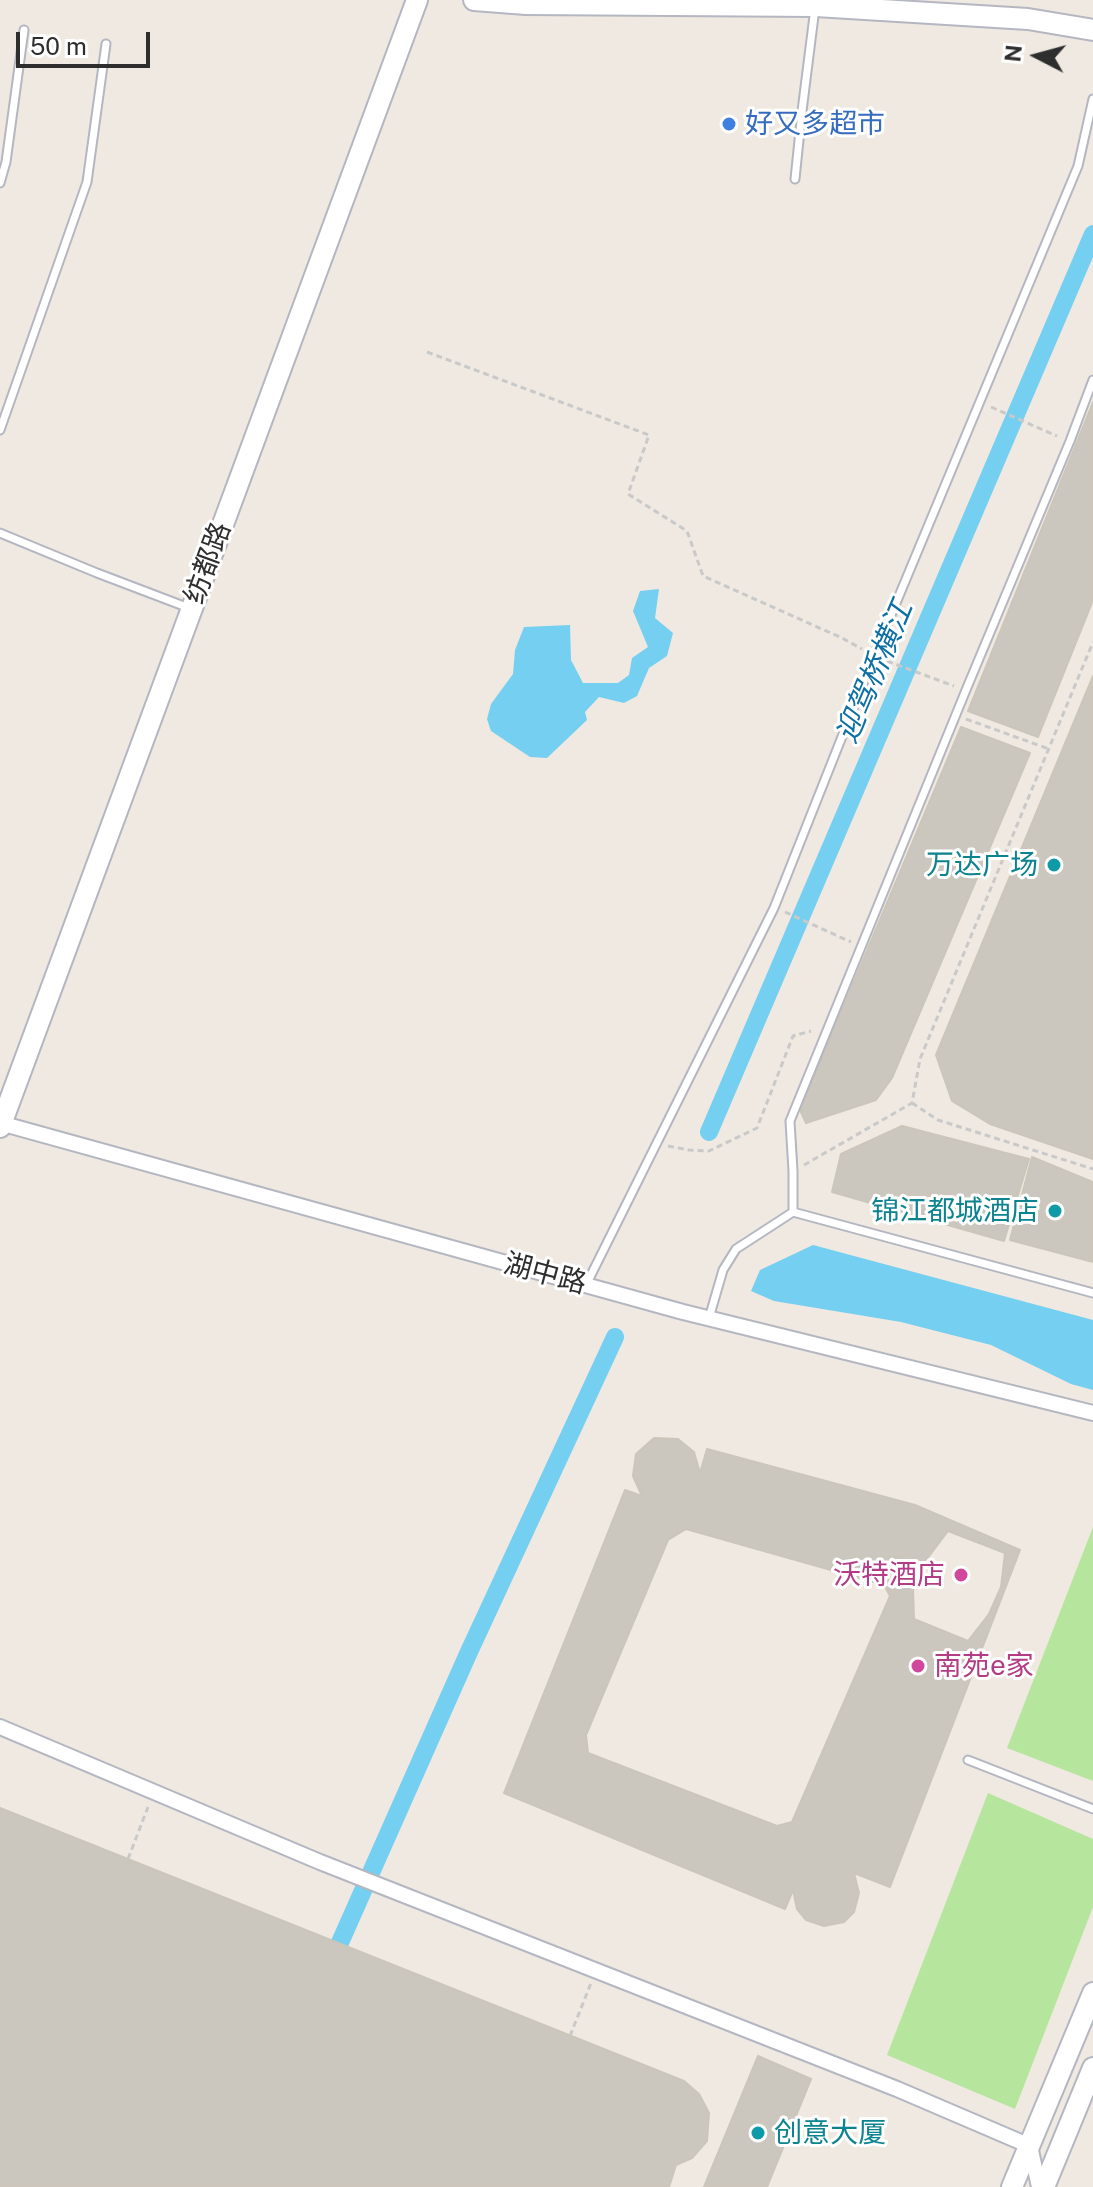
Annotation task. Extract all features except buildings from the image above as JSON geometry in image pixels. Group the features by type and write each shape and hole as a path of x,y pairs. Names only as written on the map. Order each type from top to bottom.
{"street":[{"name":"纺都路","path":"0,1124 417,0"},
{"path":"474,0 526,4 816,6 1028,19 1093,30"},
{"name":"湖中路","path":"0,1124 709,1318 1093,1413"},
{"path":"0,1727 320,1862 897,2089 1030,2146"},
{"path":"1012,2187 1093,1993"},
{"path":"1042,2187 1093,2068"},
{"path":"1030,2146 1042,2187"}],"lane":[{"path":"795,179 816,6"},
{"path":"0,183 6,162 24,30"},
{"path":"0,430 87,182 106,44"},
{"path":"586,1285 774,908 874,656 1078,166 1093,99"},
{"path":"793,1212 790,1121 1093,380"},
{"path":"0,533 192,609"},
{"path":"709,1318 723,1270 736,1249 793,1212 1093,1293"},
{"path":"968,1760 1093,1809"}],"path":[{"path":"427,352 649,435 628,494 687,531 703,576 842,638 874,656 943,683"},
{"path":"980,403 1051,433"},
{"path":"793,1171 912,1103 920,1059 1093,642"},
{"path":"956,715 1049,749"},
{"path":"791,915 836,935"},
{"path":"656,1144 709,1151 757,1128 793,1036 828,1027"},
{"path":"912,1103 938,1120 1093,1169"},
{"path":"128,1859 154,1792"},
{"path":"570,2036 596,1970"}],"green space":[{"path":"1093,1527 1093,1781 1007,1748"},
{"path":"988,1793 1093,1839 1093,1907 1015,2109 887,2055"}],"water":[{"path":"659,589 655,618 673,633 667,656 649,668 637,696 624,703 599,697 585,712 587,720 547,758 530,757 491,731 487,719 491,704 513,674 515,650 524,627 570,625 571,660 583,683 618,683 629,675 632,658 648,647 633,611 640,591"},
{"path":"813,1245 1093,1320 1093,1390 1071,1384 991,1345 901,1322 774,1301 751,1291 760,1270"}],"waterway":[{"name":"迎驾桥横江","path":"709,1132 1093,234"},
{"path":"330,1965 468,1654 615,1337"}],"place":[{"name":"好又多超市","path":"729,124"},
{"name":"万达广场","path":"1054,865"},
{"name":"锦江都城酒店","path":"1055,1211"},
{"name":"沃特酒店","path":"961,1575"},
{"name":"南苑e家","path":"918,1666"},
{"name":"创意大厦","path":"758,2133"}]}
